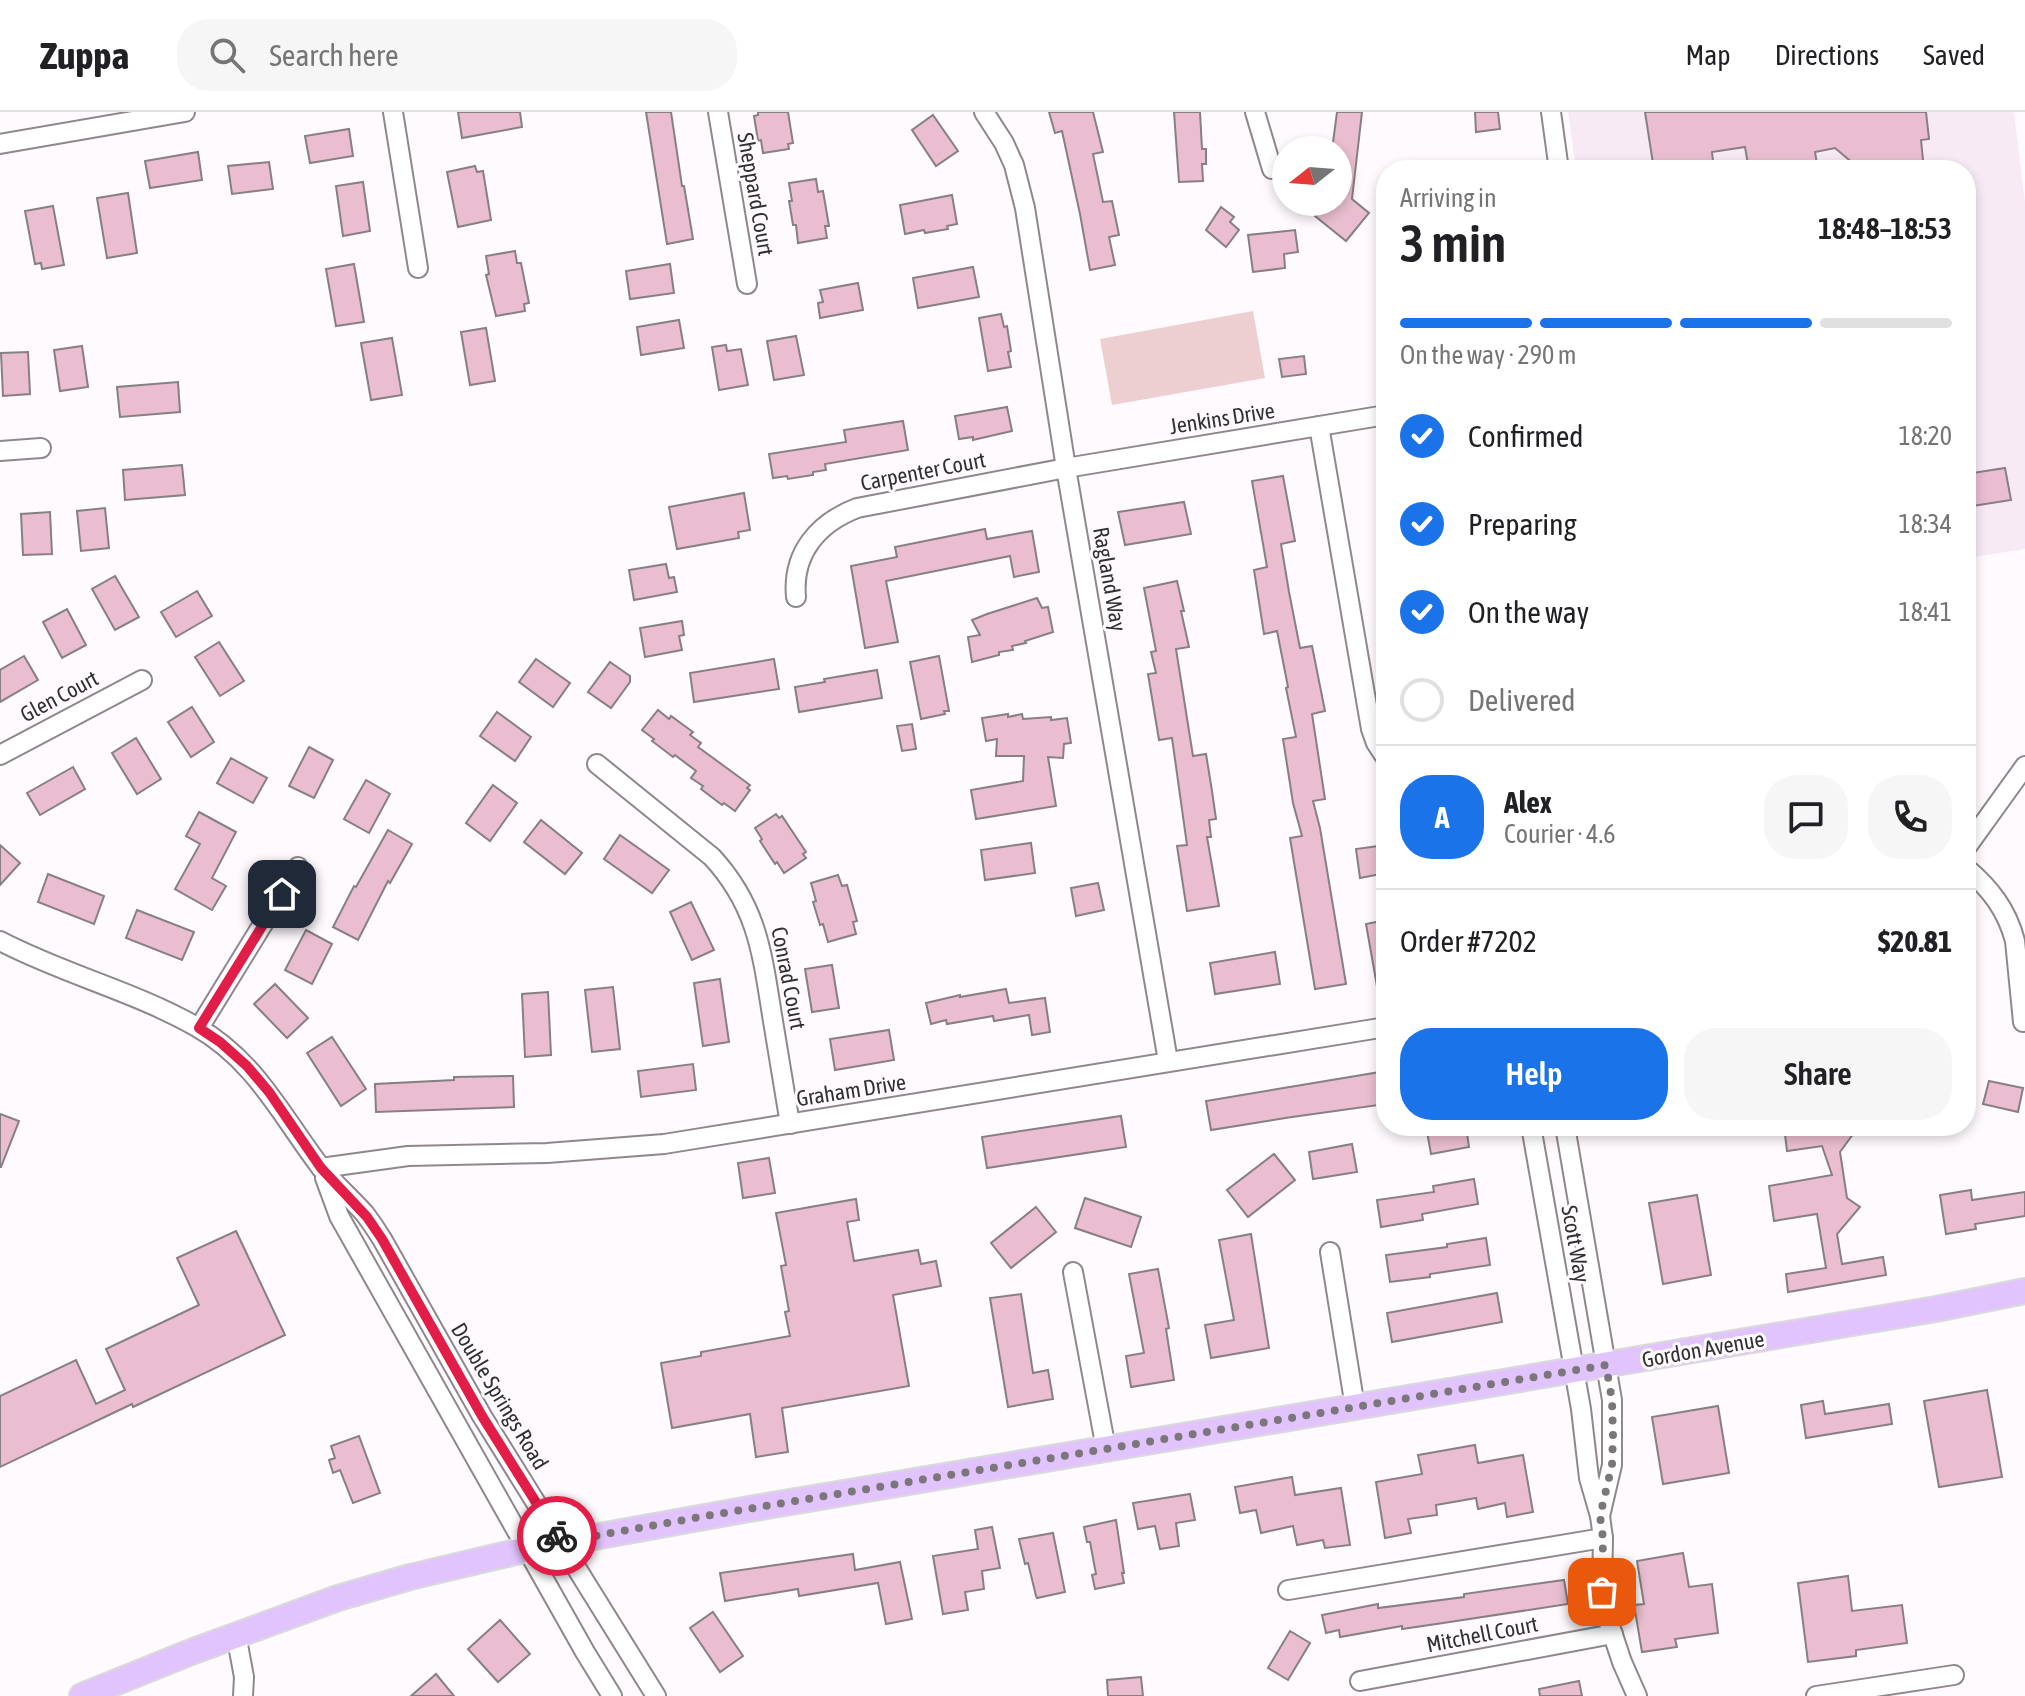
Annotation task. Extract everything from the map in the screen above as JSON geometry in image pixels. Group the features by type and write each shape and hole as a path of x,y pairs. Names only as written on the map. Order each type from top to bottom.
{"main road":[{"name":"Gordon Avenue","path":"94,1694 236,1634 362,1590 561,1542 1952,1306 2025,1291"}],"street":[{"path":"0,144 185,112"},
{"path":"393,112 418,268"},
{"name":"Sheppard Court","path":"718,112 747,284"},
{"name":"Ragland Way","path":"984,112 1009,154 1025,208 1066,468 1168,1061"},
{"path":"1255,112 1272,169"},
{"path":"1551,112 1558,160"},
{"name":"Jenkins Drive","path":"1066,468 1376,417"},
{"path":"1319,426 1371,729 1376,743"},
{"path":"0,451 41,448"},
{"name":"Carpenter Court","path":"796,597 797,571 807,544 840,514 857,508 1066,468"},
{"name":"Glen Court","path":"0,755 142,680"},
{"name":"Conrad Court","path":"597,764 712,857 739,891 757,934 763,958 790,1124"},
{"path":"1976,834 2025,766"},
{"path":"199,1028 298,867"},
{"path":"1976,878 1994,895 2012,928 2023,1022"},
{"name":"Double Springs Road","path":"0,941 173,1014 220,1042 247,1066 269,1092 321,1168 367,1217 382,1239 482,1416 656,1696"},
{"name":"Graham Drive","path":"321,1168 408,1156 533,1154 634,1148 1376,1029"},
{"name":"Scott Way","path":"1533,1136 1581,1409 1589,1478 1600,1516"},
{"name":"Scott Way","path":"1567,1136 1612,1400 1612,1450 1608,1488 1600,1516"},
{"name":"Double Springs Road","path":"321,1168 339,1216 612,1696"},
{"path":"1539,1174 1572,1168"},
{"path":"1330,1252 1355,1407"},
{"path":"1073,1272 1106,1449"},
{"path":"1600,1516 1605,1611 1637,1696"},
{"path":"1288,1590 1603,1538"},
{"path":"236,1634 244,1677 243,1696"},
{"name":"Mitchell Court","path":"1360,1681 1613,1634"},
{"path":"1816,1696 1954,1675"}],"shaded area":[{"path":"1568,112 2014,112 2025,202 2025,549 1976,556 1976,160 1575,160"},
{"path":"1253,311 1265,378 1112,405 1100,339"}],"building":[{"path":"458,112 520,112 522,127 462,138"},
{"path":"646,112 671,112 693,239 667,244"},
{"path":"758,112 788,112 793,143 788,144 789,149 763,153 754,116"},
{"path":"1049,112 1093,112 1103,152 1093,154 1103,202 1112,201 1119,235 1109,237 1115,265 1090,270 1062,131 1055,133"},
{"path":"1174,112 1200,112 1202,149 1206,149 1206,164 1202,164 1203,181 1179,182"},
{"path":"1337,112 1362,112 1352,199 1352,136 1334,136"},
{"path":"1475,112 1498,112 1500,129 1476,132"},
{"path":"1645,112 1926,112 1929,139 1921,140 1923,160 1849,160 1835,148 1815,152 1816,160 1747,160 1745,147 1712,152 1713,160 1652,160"},
{"path":"933,115 958,151 936,166 912,130"},
{"path":"349,129 353,156 310,163 305,136"},
{"path":"198,152 202,180 150,188 145,161"},
{"path":"269,162 273,189 232,194 228,166"},
{"path":"475,166 477,172 483,171 491,220 458,227 447,172"},
{"path":"816,179 818,192 823,191 829,226 825,226 827,238 798,243 789,201 792,201 789,183"},
{"path":"363,182 370,231 343,236 336,186"},
{"path":"128,193 137,253 107,258 97,198"},
{"path":"952,195 957,224 947,226 948,229 905,234 900,205"},
{"path":"1352,199 1369,213 1346,241 1315,216 1352,216"},
{"path":"53,206 64,265 42,269 41,263 35,264 25,211"},
{"path":"1221,207 1234,217 1230,222 1239,230 1226,247 1206,230"},
{"path":"1295,230 1298,252 1284,254 1285,268 1253,272 1248,235"},
{"path":"515,251 517,263 521,263 529,303 524,304 525,311 496,316 486,275 489,274 486,256"},
{"path":"354,264 364,322 336,326 326,269"},
{"path":"670,264 674,293 630,299 626,271"},
{"path":"973,267 979,297 918,308 913,278"},
{"path":"858,283 863,310 820,318 818,303 823,302 820,290"},
{"path":"1001,314 1004,327 1007,326 1011,367 988,371 979,318"},
{"path":"679,320 684,348 641,355 637,327"},
{"path":"486,328 495,381 470,385 461,332"},
{"path":"796,336 804,375 774,380 767,341"},
{"path":"392,338 402,395 371,400 361,343"},
{"path":"726,345 727,351 741,349 748,385 719,390 712,347"},
{"path":"82,346 88,387 60,391 54,350"},
{"path":"28,352 30,394 3,396 1,353"},
{"path":"1304,356 1306,374 1282,377 1279,359"},
{"path":"178,382 180,412 120,417 117,387"},
{"path":"1007,407 1012,431 973,440 973,437 959,439 955,416"},
{"path":"903,421 908,450 825,464 826,470 813,472 813,475 773,478 769,454 846,442 844,430"},
{"path":"182,465 185,495 125,500 123,470"},
{"path":"2005,468 2011,500 1976,505 1976,472"},
{"path":"1283,476 1295,541 1281,544 1289,592 1300,648 1312,646 1325,711 1312,714 1325,799 1313,801 1346,984 1315,989 1290,838 1302,836 1293,803 1283,739 1296,737 1277,631 1264,634 1254,570 1267,567 1252,481"},
{"path":"744,493 750,530 738,532 739,538 677,549 669,507"},
{"path":"1184,502 1191,534 1125,545 1118,512"},
{"path":"105,508 109,548 81,551 77,511"},
{"path":"50,512 52,554 23,555 21,514"},
{"path":"985,529 987,539 1032,531 1039,572 1014,577 1010,556 886,581 898,642 865,648 851,566 897,557 895,547"},
{"path":"666,564 669,578 674,577 677,592 634,600 629,570"},
{"path":"115,576 139,617 115,630 92,589"},
{"path":"1177,581 1189,647 1176,649 1193,756 1206,754 1216,819 1209,820 1211,837 1207,837 1219,906 1187,911 1177,846 1187,845 1172,738 1159,740 1148,674 1156,673 1151,652 1156,651 1144,588"},
{"path":"197,591 212,616 176,637 161,612"},
{"path":"1037,598 1042,608 1048,607 1053,632 1012,646 1013,650 972,662 968,637 980,635 972,620"},
{"path":"67,609 86,645 62,658 43,622"},
{"path":"682,621 684,635 679,636 682,650 645,657 640,628"},
{"path":"219,642 244,681 220,696 195,657"},
{"path":"24,656 38,680 0,702 0,670"},
{"path":"939,656 949,711 921,719 910,662"},
{"path":"536,659 570,683 553,707 519,682"},
{"path":"774,659 779,689 694,702 690,673"},
{"path":"610,662 630,676 630,682 611,708 588,692"},
{"path":"877,670 882,698 799,712 795,687"},
{"path":"192,707 214,742 191,757 168,722"},
{"path":"658,710 693,732 690,735 701,743 698,747 750,785 747,788 750,790 735,811 701,789 703,786 691,778 696,771 675,755 673,757 642,730"},
{"path":"497,712 531,737 515,761 480,736"},
{"path":"1008,714 1008,717 1022,714 1023,719 1067,718 1071,743 1064,744 1063,758 1048,757 1056,806 976,819 971,790 1023,781 1024,756 996,756 997,739 986,741 982,718"},
{"path":"912,724 916,749 902,751 897,726"},
{"path":"136,738 161,779 137,794 112,753"},
{"path":"309,747 333,760 314,798 289,786"},
{"path":"231,758 267,778 253,803 217,783"},
{"path":"73,767 85,789 40,815 27,793"},
{"path":"366,780 390,794 369,833 344,819"},
{"path":"493,785 517,803 490,841 466,823"},
{"path":"199,812 236,832 212,878 226,886 212,910 175,889 200,844 186,836"},
{"path":"776,814 779,818 782,816 806,852 803,854 806,858 784,873 760,841 762,839 755,828"},
{"path":"541,820 582,853 565,874 524,842"},
{"path":"388,830 412,844 390,883 388,881 358,940 333,927"},
{"path":"620,835 669,870 652,893 604,859"},
{"path":"1031,843 1035,873 985,880 981,850"},
{"path":"0,845 20,863 0,885"},
{"path":"1376,846 1376,875 1360,878 1356,849"},
{"path":"48,874 104,896 94,924 38,902"},
{"path":"838,875 842,886 847,885 857,921 853,922 856,934 828,942 813,902 816,901 811,883"},
{"path":"1098,883 1104,910 1076,916 1071,888"},
{"path":"691,902 714,950 692,960 670,912"},
{"path":"137,910 194,932 182,960 126,938"},
{"path":"1376,922 1376,981 1366,924"},
{"path":"306,930 332,944 312,984 285,970"},
{"path":"1275,952 1280,984 1215,994 1210,963"},
{"path":"832,965 839,1008 812,1012 805,969"},
{"path":"720,979 729,1042 703,1046 694,983"},
{"path":"275,984 308,1018 287,1038 254,1004"},
{"path":"613,987 620,1049 592,1052 585,990"},
{"path":"1006,989 1009,1003 1045,998 1050,1032 1032,1035 1029,1015 994,1021 993,1016 931,1024 926,1003"},
{"path":"548,992 551,1055 525,1057 522,994"},
{"path":"889,1030 894,1060 835,1070 830,1039"},
{"path":"332,1037 366,1089 341,1106 307,1053"},
{"path":"693,1064 696,1090 641,1097 638,1071"},
{"path":"1376,1073 1376,1105 1211,1130 1206,1101"},
{"path":"513,1076 514,1107 376,1112 375,1084 454,1080 454,1077"},
{"path":"1989,1081 2023,1088 2018,1112 1983,1104"},
{"path":"0,1114 19,1121 1,1167 0,1167"},
{"path":"1121,1116 1126,1147 987,1168 982,1137"},
{"path":"1428,1136 1467,1136 1469,1147 1431,1154"},
{"path":"1785,1136 1852,1136 1840,1152 1847,1198 1860,1207 1837,1234 1842,1264 1883,1257 1886,1275 1788,1292 1786,1274 1826,1268 1817,1214 1774,1221 1769,1186 1832,1175 1822,1146 1787,1151"},
{"path":"1352,1144 1357,1172 1313,1179 1309,1152"},
{"path":"1274,1154 1295,1180 1248,1217 1227,1190"},
{"path":"769,1158 775,1193 743,1198 738,1163"},
{"path":"1474,1179 1478,1204 1422,1214 1423,1220 1381,1227 1377,1200 1434,1192 1433,1186"},
{"path":"1971,1190 1972,1200 2025,1192 2025,1216 1975,1224 1976,1229 1946,1234 1940,1195"},
{"path":"1697,1195 1711,1275 1663,1284 1649,1203"},
{"path":"1085,1198 1141,1217 1131,1247 1075,1228"},
{"path":"856,1199 859,1220 847,1222 854,1261 918,1250 921,1264 936,1261 941,1286 893,1295 909,1386 782,1408 788,1452 756,1457 750,1414 672,1428 661,1363 701,1356 701,1352 790,1336 781,1266 786,1265 776,1213"},
{"path":"1036,1207 1056,1232 1011,1268 991,1243"},
{"path":"236,1231 285,1335 0,1467 0,1396 76,1360 96,1404 125,1390 106,1349 199,1305 177,1258"},
{"path":"1251,1234 1269,1348 1211,1358 1205,1325 1234,1320 1219,1240"},
{"path":"1486,1238 1490,1265 1390,1282 1386,1255"},
{"path":"1158,1269 1169,1328 1166,1329 1174,1380 1131,1387 1126,1356 1144,1353 1129,1274"},
{"path":"1497,1293 1502,1322 1392,1342 1387,1313"},
{"path":"1021,1294 1033,1373 1048,1370 1053,1399 1008,1407 990,1298"},
{"path":"1987,1390 2002,1477 1939,1487 1924,1401"},
{"path":"1823,1401 1825,1414 1889,1404 1892,1424 1806,1438 1801,1405"},
{"path":"1718,1406 1729,1473 1663,1484 1652,1417"},
{"path":"359,1436 380,1493 353,1503 340,1470 333,1473 329,1460 335,1458 331,1446"},
{"path":"1475,1445 1478,1463 1523,1455 1533,1512 1507,1517 1505,1503 1478,1509 1476,1498 1436,1505 1437,1515 1408,1519 1411,1533 1385,1538 1376,1482 1422,1474 1418,1455"},
{"path":"1292,1477 1295,1495 1341,1488 1350,1545 1325,1548 1323,1540 1297,1545 1293,1526 1261,1533 1256,1510 1240,1513 1235,1487"},
{"path":"1190,1494 1195,1520 1176,1523 1179,1546 1160,1549 1155,1526 1138,1529 1133,1503"},
{"path":"1116,1520 1124,1583 1095,1589 1092,1575 1096,1574 1084,1527"},
{"path":"992,1527 1000,1568 982,1571 984,1589 965,1592 968,1610 943,1614 933,1556 978,1549 975,1530"},
{"path":"1053,1533 1065,1592 1037,1598 1019,1539"},
{"path":"1683,1553 1689,1587 1712,1584 1718,1633 1675,1639 1677,1647 1642,1652 1634,1605 1644,1604 1637,1561"},
{"path":"853,1554 855,1570 900,1562 912,1619 886,1624 878,1583 799,1596 798,1589 725,1601 720,1573"},
{"path":"1848,1576 1852,1611 1902,1605 1907,1643 1856,1650 1856,1656 1808,1662 1798,1583"},
{"path":"1564,1580 1568,1604 1402,1629 1402,1626 1340,1637 1339,1630 1326,1633 1322,1615 1378,1604 1378,1608 1464,1597 1464,1594"},
{"path":"713,1612 743,1656 720,1672 690,1628"},
{"path":"500,1620 530,1654 498,1682 468,1649"},
{"path":"1290,1631 1310,1643 1288,1680 1268,1668"},
{"path":"436,1674 454,1696 411,1696"},
{"path":"1141,1677 1143,1696 1108,1696 1107,1680"},
{"path":"1579,1681 1582,1696 1540,1696 1539,1689"}],"way so far":[{"path":"557,1536 561,1542 1606,1365 1612,1400 1613,1435 1612,1465 1600,1516 1603,1538 1602,1592"}],"route":[{"path":"282,894 199,1028 247,1066 269,1092 321,1168 367,1217 482,1416 557,1536"}]}
